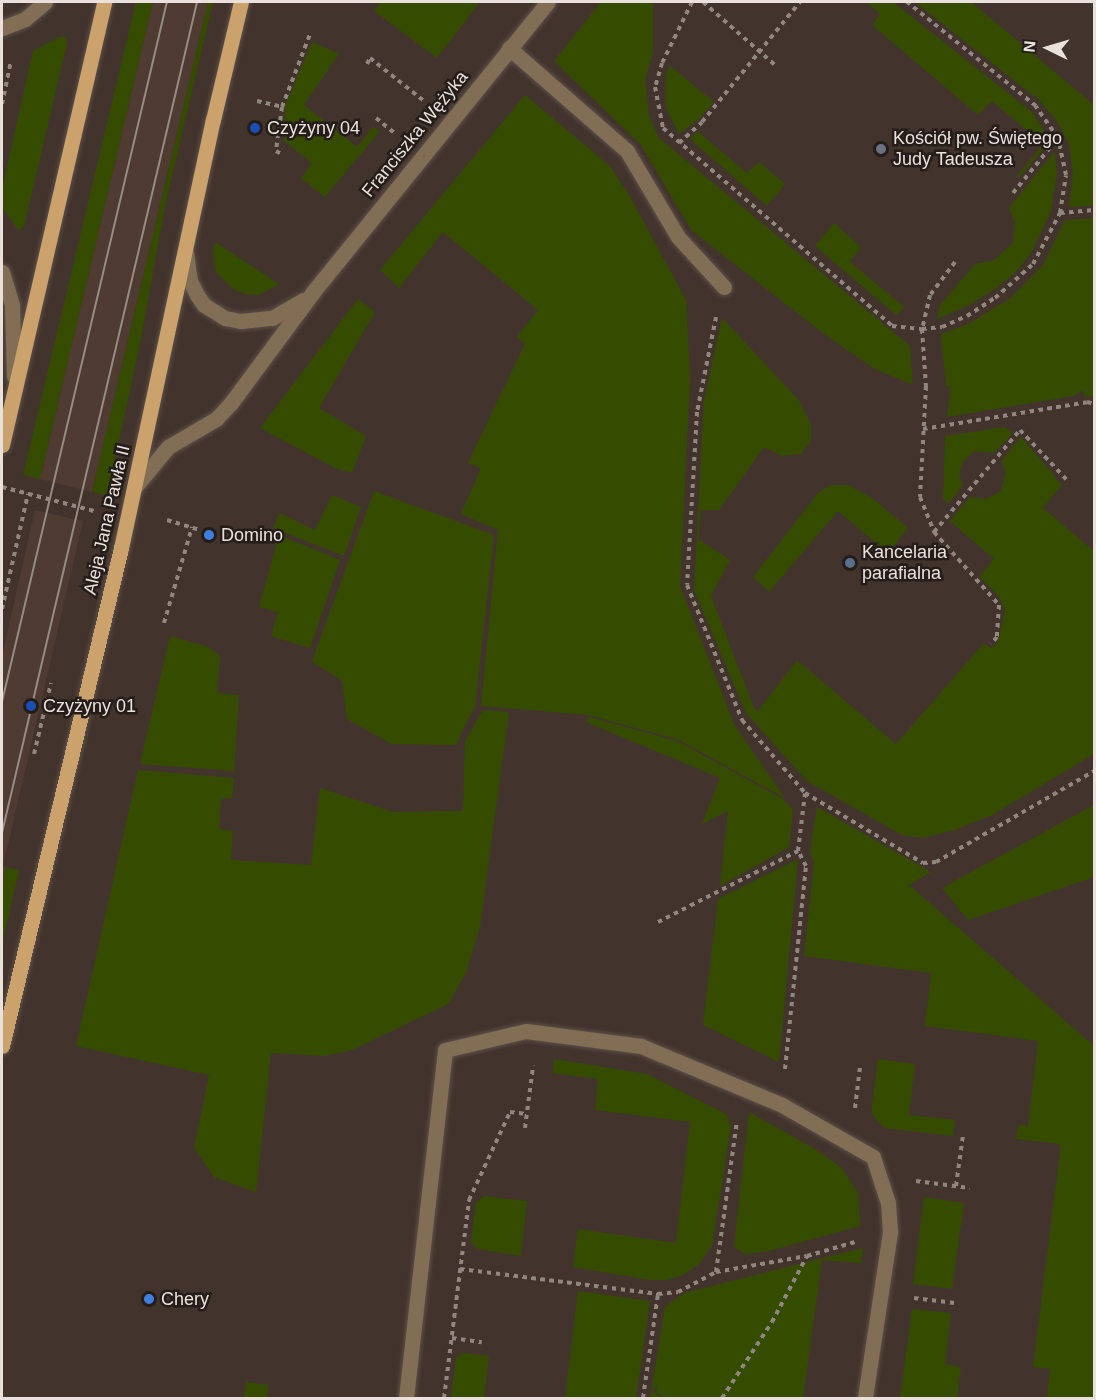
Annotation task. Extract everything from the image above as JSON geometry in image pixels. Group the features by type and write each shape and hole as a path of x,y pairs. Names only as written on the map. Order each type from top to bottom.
{"main road":[{"path":"2,445 104,2"},
{"name":"Aleja Jana Pawła II","path":"2,1046 135,487 241,2"}],"street":[{"path":"2,28 25,19 45,2"},
{"name":"Franciszka Wężyka","path":"135,487 168,447 216,419 231,404 313,292 548,2"},
{"path":"509,48 627,151 678,237 724,287"},
{"name":"Franciszka Wężyka","path":"186,247 190,280 197,295 204,305 225,318 242,321 272,318 292,308 313,292"},
{"path":"2,272 14,322 12,402"},
{"path":"406,1398 445,1050 526,1031 641,1046 782,1105 873,1158 888,1203 890,1232 865,1398"}],"path":[{"path":"692,2 662,63 655,87 663,128 892,326 922,329 942,327 958,320 995,298 1033,264 1060,213 1066,175 1058,138 1036,106 907,2"},
{"path":"703,2 775,65"},
{"path":"680,143 702,122 801,2"},
{"path":"282,155 276,150 282,107 310,33"},
{"path":"2,104 12,58"},
{"path":"367,64 370,58 424,100"},
{"path":"257,101 282,107"},
{"path":"376,118 396,134"},
{"path":"1013,193 1058,138"},
{"path":"1060,213 1095,210"},
{"path":"955,262 930,295 922,329 926,386 920,497 934,532 999,604 997,637 991,644"},
{"path":"717,315 697,412 687,585 742,720 805,793 923,863 936,862 1095,771"},
{"path":"923,429 1087,402 1095,404"},
{"path":"934,532 1020,430 1067,480"},
{"path":"2,487 95,511"},
{"path":"2,609 28,494"},
{"path":"167,520 200,530"},
{"path":"164,623 192,528"},
{"path":"34,748 49,689"},
{"path":"782,1105 806,866 798,851 805,793"},
{"path":"658,922 798,851"},
{"path":"854,1118 860,1067"},
{"path":"716,1272 741,1088"},
{"path":"444,1398 469,1200 510,1112 527,1114"},
{"path":"956,1186 963,1135"},
{"path":"907,1180 970,1188"},
{"path":"422,1265 658,1294 678,1292 716,1272 807,1256 890,1232"},
{"path":"722,1398 772,1322 807,1256"},
{"path":"643,1398 658,1294"},
{"path":"903,1297 955,1303"},
{"path":"452,1338 482,1342"}],"shaded area":[{"path":"153,2 208,2 92,492 40,479"},
{"path":"35,510 83,521 3,866 6,867 2,885 2,656"}],"green space":[{"path":"136,2 153,2 40,479 23,475"},
{"path":"208,2 213,2 165,206 140,344 107,495 92,492"},
{"path":"381,2 480,2 437,58 374,11"},
{"path":"601,2 653,2 653,52 645,80 649,115 658,137 910,346 913,385 873,368 823,333 691,230 641,145 554,61"},
{"path":"866,2 893,2 1033,113 1050,141 1019,178 1017,176 1043,144 992,101 978,115 872,25 880,14"},
{"path":"915,2 971,2 1094,105 1094,205 1069,207 1073,174 1069,144 1057,121 1040,101"},
{"path":"59,37 65,37 67,43 24,227 18,230 2,207 2,189 33,51"},
{"path":"312,42 339,54 304,105 357,147 373,127 380,131 325,197 301,178 312,163 284,141 285,106"},
{"path":"670,66 714,102 700,118 679,134 666,108 666,74"},
{"path":"525,95 610,166 629,195 686,300 690,378 680,586 734,724 785,798 677,739 588,715 481,706 498,530 461,514 481,468 468,463 525,344 517,337 538,310 443,232 399,288 380,270"},
{"path":"697,131 747,173 759,162 785,184 767,206 690,139"},
{"path":"1054,152 1057,172 1051,211 1031,253 1016,272 995,289 968,306 937,319 940,305 975,264 994,260 1013,243 1015,222 1009,208"},
{"path":"1094,218 1094,396 1085,397 1083,390 1074,396 947,417 951,386 946,386 941,334 968,324 1011,298 1043,265 1065,220"},
{"path":"834,223 861,247 850,262 904,307 896,315 815,246"},
{"path":"215,242 279,284 259,295 246,294 233,289 216,272 213,253"},
{"path":"358,299 375,312 319,408 366,436 352,473 335,468 260,428"},
{"path":"722,318 798,399 811,424 811,441 801,454 781,456 764,447 719,510 701,510 698,539 730,560 711,596 754,708 758,711 797,660 896,744 984,643 991,648 998,642 1005,610 998,595 979,577 994,559 950,521 970,497 986,499 1001,491 1006,471 1001,461 1021,437 1062,485 1043,508 1094,551 1094,754 992,815 955,830 923,838 902,835 807,781 746,713 694,590 704,401"},
{"path":"1004,427 1013,433 994,453 975,451 963,461 959,475 963,485 949,503 943,500 945,436"},
{"path":"830,485 848,485 872,498 908,528 888,553 838,511 769,592 753,577 818,493"},
{"path":"374,491 494,535 475,706 456,745 392,744 347,719 342,681 312,661"},
{"path":"332,495 361,507 344,556 273,528 279,513 315,530"},
{"path":"279,535 340,560 310,648 271,636 278,612 259,607"},
{"path":"170,636 208,647 220,656 217,693 239,695 234,771 140,764"},
{"path":"483,710 509,712 480,926 466,973 448,1004 352,1050 325,1056 271,1053 256,1192 214,1177 194,1148 209,1075 76,1046 138,770 234,778 232,798 221,799 219,829 233,831 231,860 311,865 320,788 393,812 463,811 465,741"},
{"path":"589,717 677,741 783,799 793,810 789,847 720,886 728,811 702,824 720,778 586,722"},
{"path":"1094,805 1094,877 968,920 942,888"},
{"path":"817,807 931,872 909,885 1094,1046 1094,1398 1047,1398 1050,1369 1033,1367 1061,1144 1016,1139 1018,1125 1028,1126 1038,1041 925,1026 931,973 804,956 814,863 810,851"},
{"path":"798,859 779,1062 703,1025 718,899"},
{"path":"6,867 19,870 2,945 2,885"},
{"path":"554,1059 647,1074 726,1114 731,1126 712,1246 698,1265 683,1275 667,1280 650,1280 573,1267 578,1229 676,1243 690,1122 595,1110 598,1079 553,1073"},
{"path":"878,1059 915,1064 909,1115 955,1120 953,1136 884,1128 871,1113"},
{"path":"749,1112 815,1149 842,1168 858,1193 860,1226 769,1251 745,1254 734,1247"},
{"path":"484,1196 527,1201 521,1256 478,1249 471,1242 476,1203"},
{"path":"924,1197 964,1203 952,1289 913,1284"},
{"path":"863,1248 861,1263 822,1260 803,1398 664,1398 656,1393 657,1385 652,1392 662,1398 650,1398 665,1307 684,1293"},
{"path":"578,1291 650,1301 636,1398 565,1398"},
{"path":"912,1309 951,1313 945,1364 961,1367 957,1398 900,1398"},
{"path":"463,1353 489,1356 484,1398 451,1398 456,1358"},
{"path":"246,1382 268,1385 267,1398 244,1398"}],"tram line":[{"path":"2,702 167,2"},
{"path":"2,833 197,2"}],"place":[{"name":"Czyżyny 04","path":"255,128"},
{"name":"Kościół pw. Świętego Judy Tadeusza","path":"881,149"},
{"name":"Domino","path":"209,535"},
{"name":"Kancelaria parafialna","path":"850,563"},
{"name":"Czyżyny 01","path":"31,706"},
{"name":"Chery","path":"149,1299"}]}
